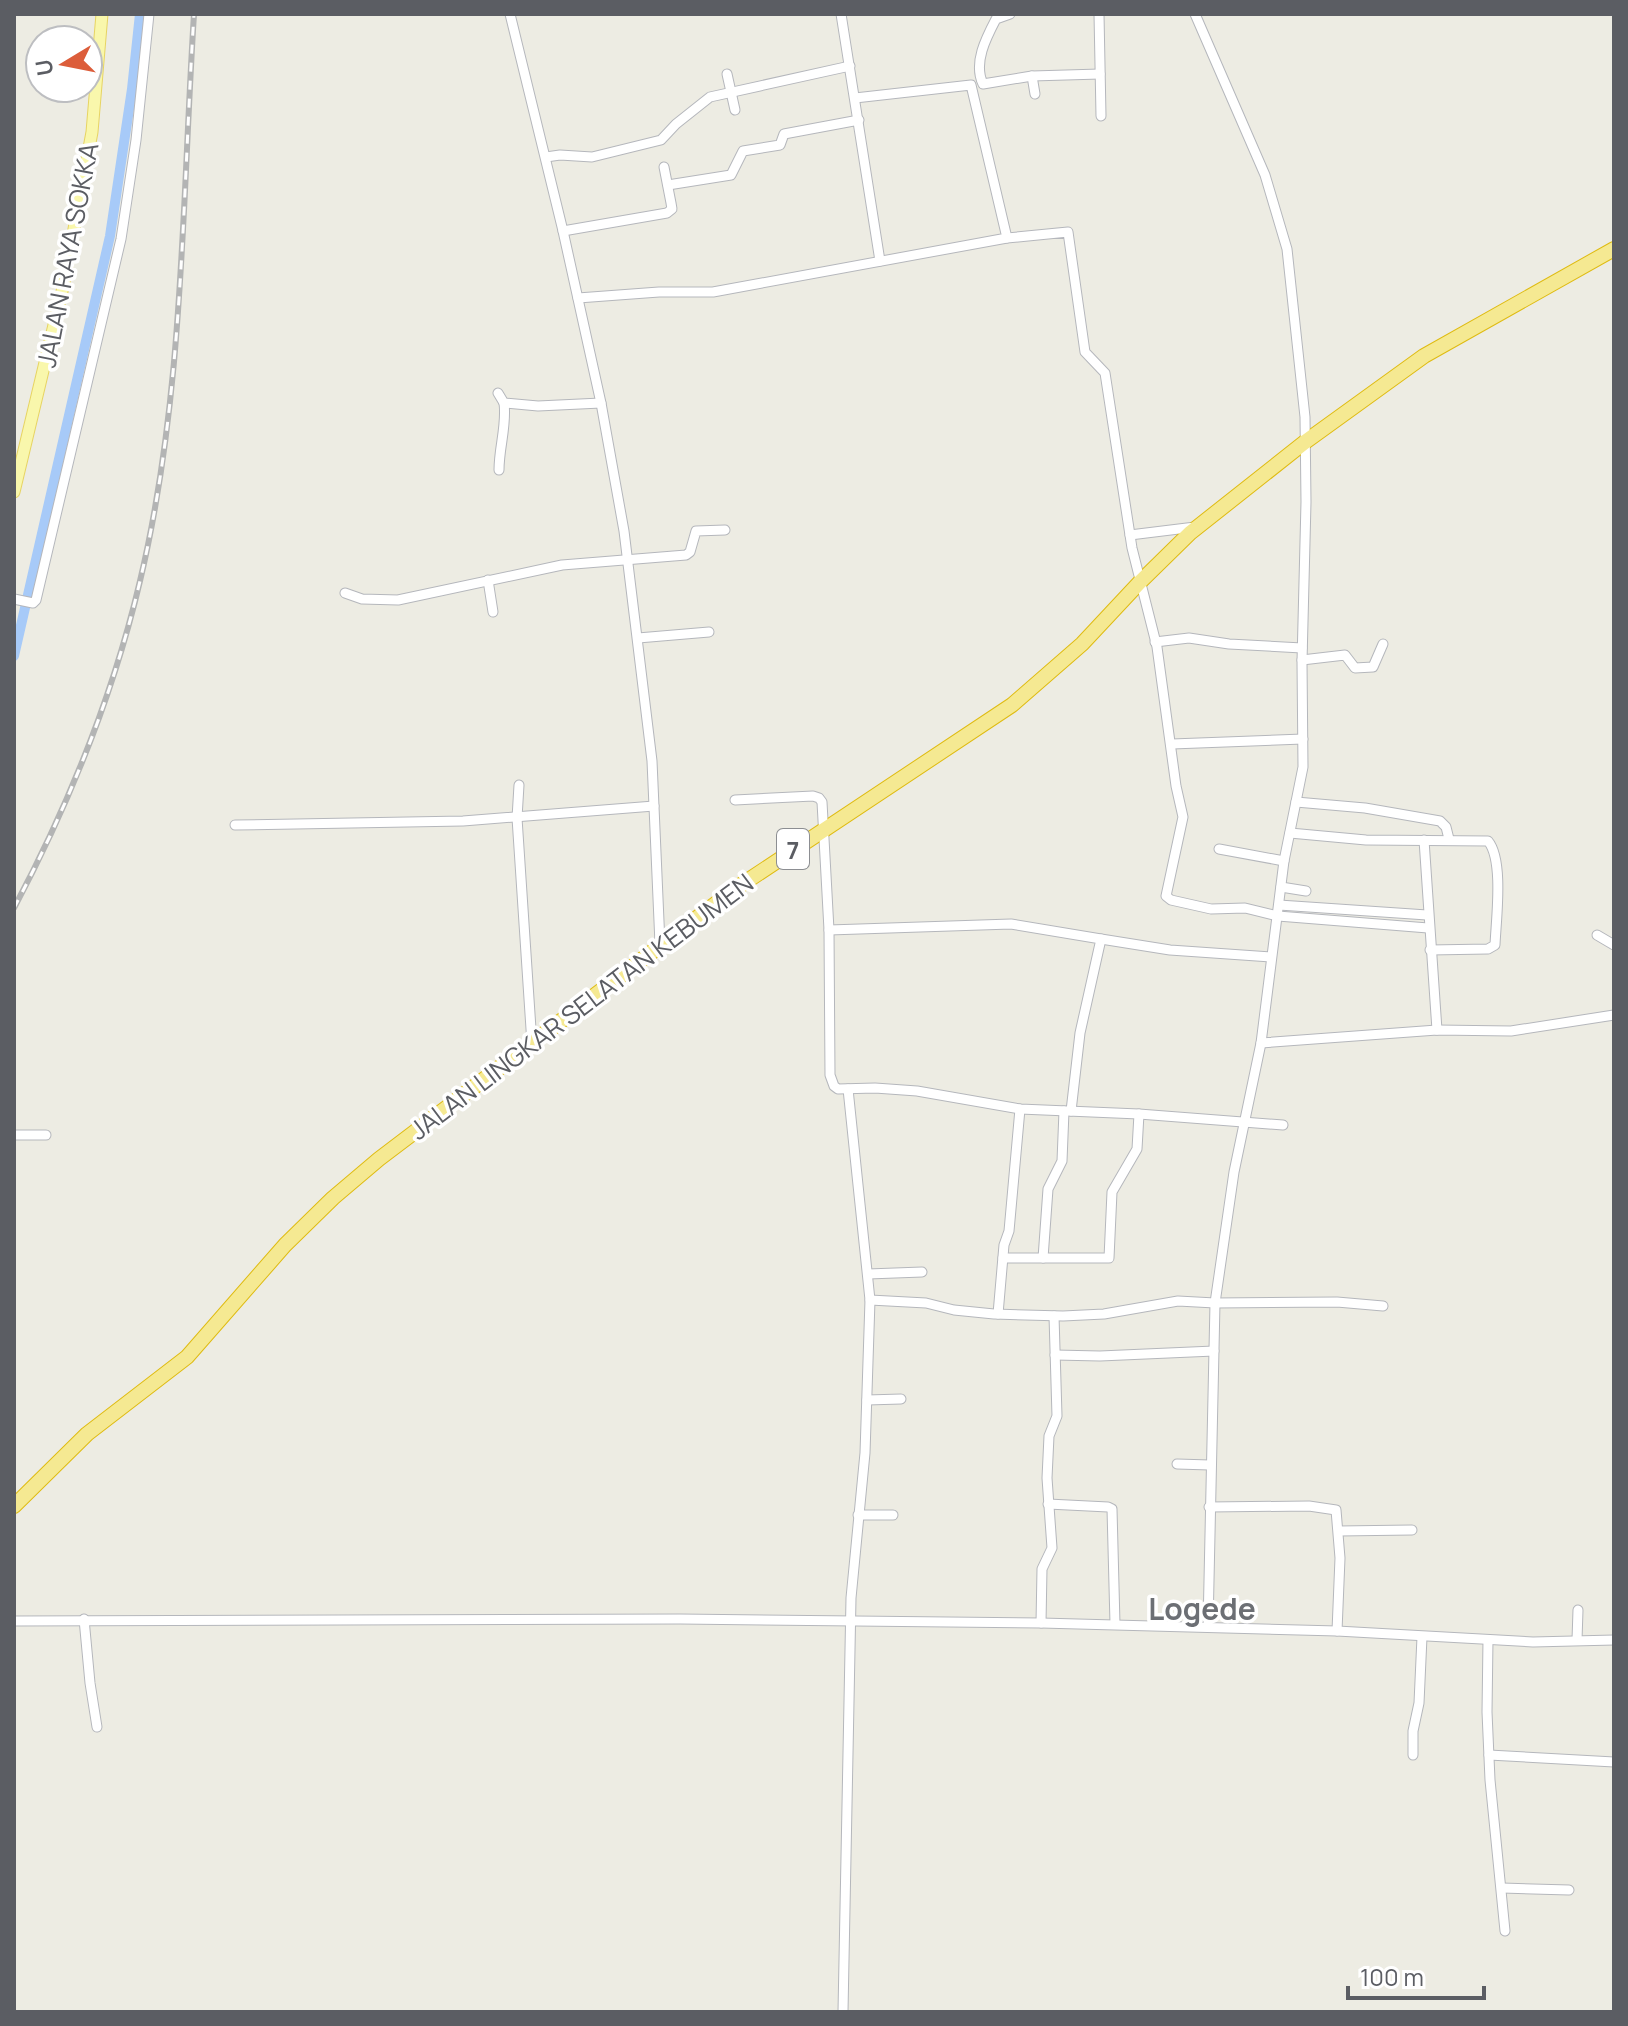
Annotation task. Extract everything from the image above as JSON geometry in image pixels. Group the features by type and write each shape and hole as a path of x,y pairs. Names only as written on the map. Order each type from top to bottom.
{"highway":[{"name":"JALAN LINGKAR SELATAN KEBUMEN","path":"14,1506 87,1434 187,1357 285,1245 333,1198 429,1119 735,889 1019,700 1082,644 1198,526 1305,442 1424,356 1614,249"}],"main road":[{"name":"JALAN RAYA SOKKA","path":"14,492 64,283 92,132 102,14"}],"street":[{"path":"14,599 36,600 121,239 136,140 149,14"},
{"path":"510,14 546,157 601,403 628,560 652,761 660,944"},
{"path":"841,14 880,261"},
{"path":"983,84 979,65 982,50 996,19 1010,14"},
{"path":"1099,14 1101,116"},
{"path":"1195,14 1265,175 1287,249 1305,442 1303,767 1284,861 1261,1043 1230,1196 1215,1303 1208,1627"},
{"path":"546,157 592,157 661,140 707,99 850,66"},
{"path":"727,74 735,110"},
{"path":"975,93 983,84 1032,76 1100,74"},
{"path":"1032,76 1035,94"},
{"path":"855,98 971,85 1007,238"},
{"path":"668,185 732,174 743,151 780,145 784,134 859,120"},
{"path":"563,231 667,213 672,209 664,167"},
{"path":"578,298 713,292 1007,238 1068,232 1085,352 1105,373 1130,535 1155,642 1172,744 1183,822 1166,896 1171,900 1211,909 1245,908 1428,928"},
{"path":"498,393 504,403 505,418 499,449 499,470"},
{"path":"504,403 538,406 601,403"},
{"path":"1130,535 1198,526"},
{"path":"345,593 362,599 398,600 562,565 686,555 690,552 696,531 725,530"},
{"path":"488,580 493,612"},
{"path":"638,638 709,632"},
{"path":"1155,642 1189,638 1229,644 1302,648"},
{"path":"1302,660 1345,655 1355,668 1373,667 1383,644"},
{"path":"1172,744 1303,739"},
{"path":"519,785 517,818 532,1044"},
{"path":"735,800 817,796 822,802 829,930 830,1075 838,1089 917,1091 1020,1109 1283,1125"},
{"path":"1296,802 1365,808 1440,821 1446,827 1449,839"},
{"path":"235,825 517,818 654,806"},
{"path":"1290,833 1349,839 1488,841 1492,846 1497,902 1495,945 1488,949 1430,950"},
{"path":"1424,840 1437,1030"},
{"path":"1219,849 1284,861"},
{"path":"1281,887 1306,891"},
{"path":"1279,911 1427,915"},
{"path":"829,930 1011,924 1170,950 1271,957"},
{"path":"1597,935 1614,945"},
{"path":"1043,1258 1048,1189 1062,1161 1080,1033 1101,939"},
{"path":"1261,1043 1437,1030 1521,1030 1614,1015"},
{"path":"843,2012 852,1572 867,1400 870,1300 848,1089"},
{"path":"998,1314 1020,1109"},
{"path":"1003,1258 1109,1258 1112,1192 1137,1149 1139,1114"},
{"path":"14,1135 46,1135"},
{"path":"868,1274 922,1272"},
{"path":"870,1300 904,1300 998,1314 1054,1316 1104,1314 1178,1301 1337,1302 1383,1306"},
{"path":"1041,1623 1042,1569 1052,1548 1048,1504 1049,1436 1057,1416 1054,1316"},
{"path":"1055,1355 1214,1351"},
{"path":"867,1400 901,1399"},
{"path":"1177,1464 1210,1465"},
{"path":"1048,1504 1111,1508 1115,1624"},
{"path":"1209,1507 1333,1508 1337,1512 1339,1531 1337,1631"},
{"path":"858,1515 893,1515"},
{"path":"1339,1531 1412,1530"},
{"path":"1577,1640 1578,1610"},
{"path":"84,1619 97,1727"},
{"path":"14,1621 680,1619 1041,1623 1337,1631 1488,1640 1614,1640"},
{"path":"1413,1755 1422,1637"},
{"path":"1488,1640 1489,1755 1505,1931"},
{"path":"1489,1755 1614,1762"},
{"path":"1502,1888 1569,1890"}],"waterway":[{"path":"14,656 110,236 140,14"}],"railway":[{"path":"14,908 88,749 117,666 140,581 165,441 173,370 194,14"}],"district":[{"name":"Logede","path":"1202,1608"}]}
